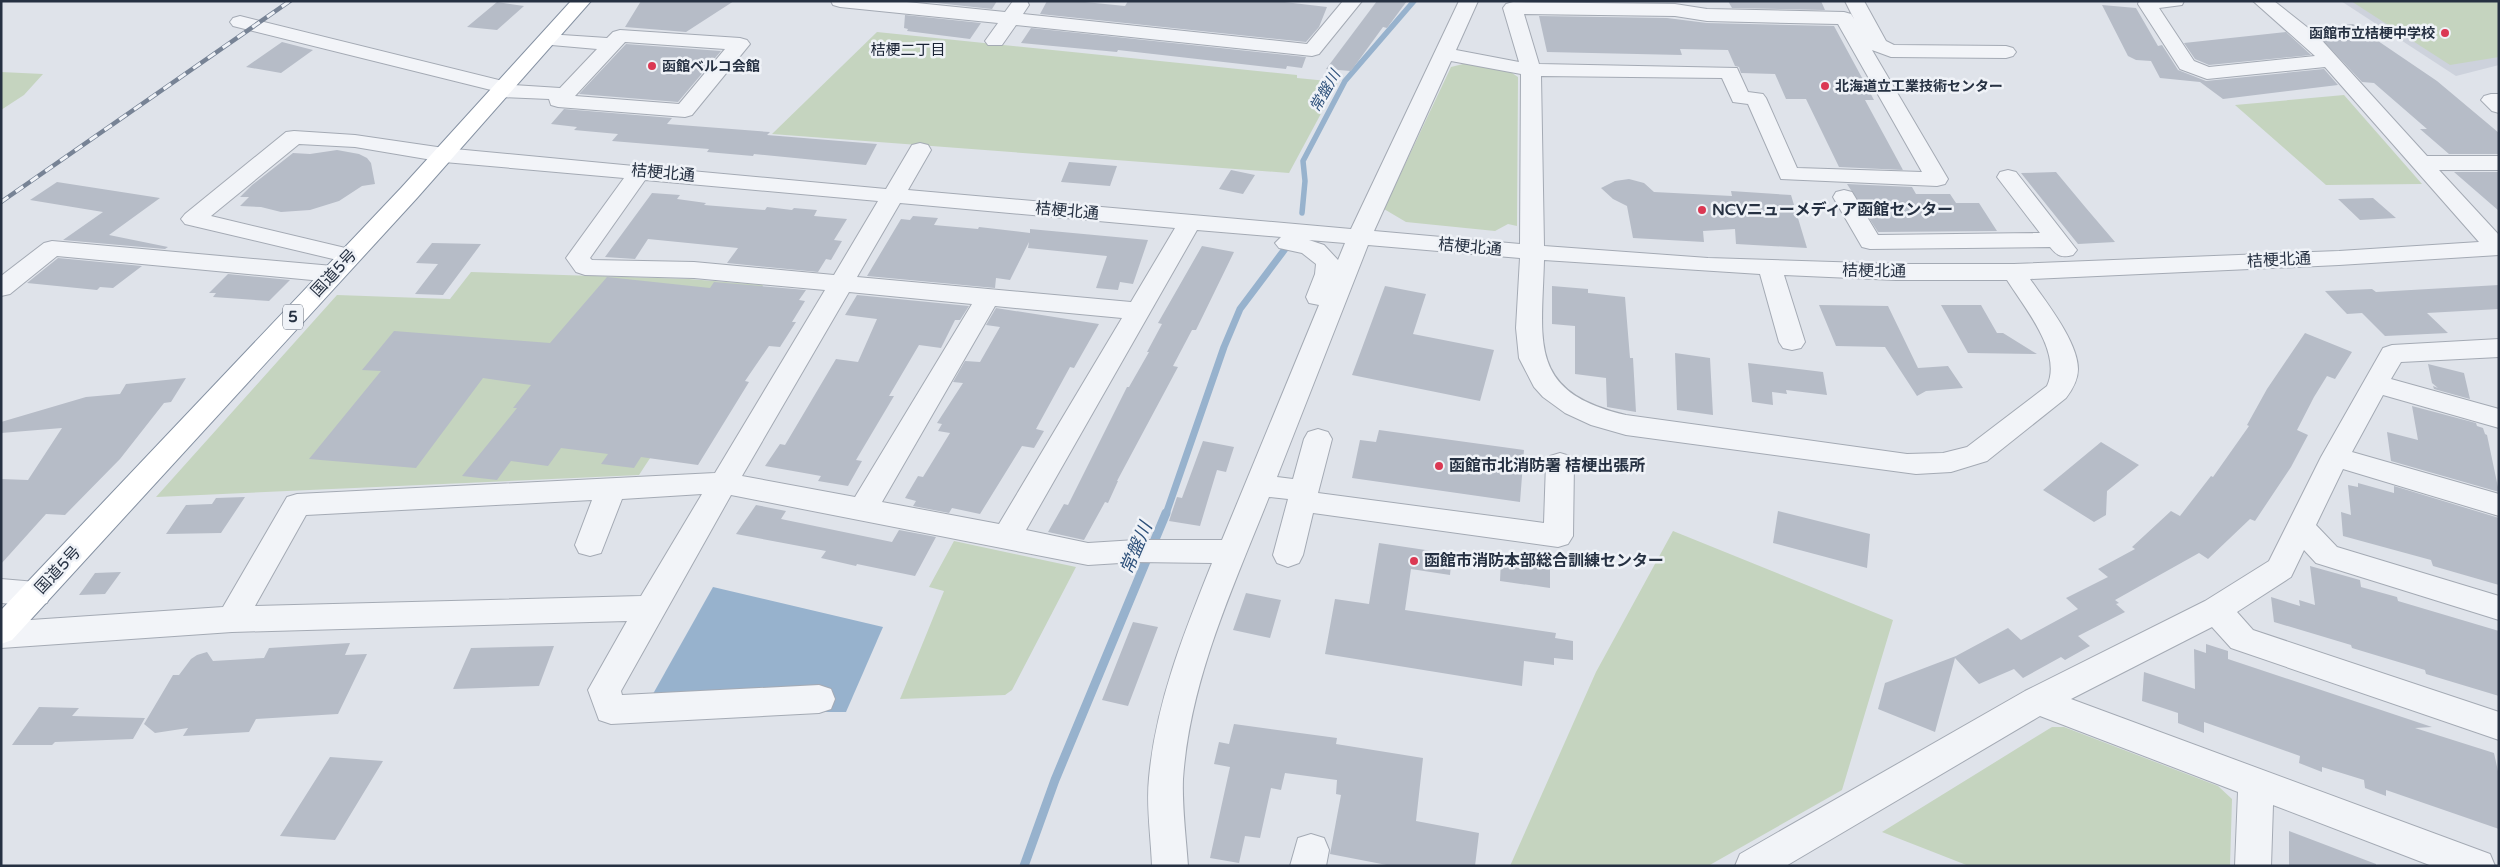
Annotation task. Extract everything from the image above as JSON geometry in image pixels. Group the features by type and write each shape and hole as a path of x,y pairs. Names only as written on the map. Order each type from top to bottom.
{"highway":[{"name":"国道5号","path":"1,631 350,256 582,1"}],"street":[{"path":"840,1 1312,50 1353,1"},
{"path":"995,41 1022,1"},
{"path":"1222,552 1259,485 1359,237 1470,1"},
{"path":"1854,1 1878,45 1892,51 2006,52"},
{"path":"2175,1 2147,4 2187,66 2207,72 2330,60"},
{"path":"2262,1 2310,39 2499,248"},
{"path":"1444,54 1530,70 1730,72 1740,98 1756,98 1789,174 1937,179 1844,18 1707,15 1675,10 1513,8 1530,70 1532,252 1530,352 1536,368 1546,382 1581,411 1610,422 1626,425 1922,464 1948,463 1977,454 2057,392 2063,382 2065,366 2059,346 2014,272"},
{"path":"240,22 502,89 565,94"},
{"path":"620,36 740,44 686,111 558,101 565,94 620,36"},
{"path":"547,40 612,44"},
{"path":"2499,100 2491,100 2499,107"},
{"name":"桔梗北通","path":"350,256 193,219 294,137 355,141 444,154 893,196 1193,230 1359,237 1532,252 1770,268 2014,272 2499,248"},
{"path":"819,699 611,710 604,690 722,484 920,150"},
{"path":"2421,163 2499,163"},
{"path":"640,171 578,258 585,267 694,270 842,282 1138,311"},
{"path":"2008,177 2079,270"},
{"path":"1844,197 1870,242 2057,240"},
{"path":"1008,537 1138,311 1193,230 1306,245 1322,255 1328,264 1327,274 1222,552 1174,717 1166,780 1170,866"},
{"path":"1,288 52,248 333,274"},
{"path":"1770,268 1792,342"},
{"path":"863,509 988,297"},
{"path":"1753,866 2037,701 2216,610 2280,569 2335,457 2392,354 2499,348"},
{"path":"2375,384 2499,419"},
{"path":"1288,555 1318,439"},
{"path":"2335,457 2499,506"},
{"path":"1259,485 1303,496 1558,536 1560,463"},
{"path":"232,619 297,505 722,484 863,509 1088,554 1149,551 1222,552"},
{"path":"590,545 611,489"},
{"path":"2300,527 2327,555 2499,608"},
{"path":"1,591 36,594"},
{"path":"1,634 232,619 650,608"},
{"path":"2216,610 2242,639 2499,726"},
{"path":"2037,701 2477,866"},
{"path":"2252,866 2256,784"}],"shaded area":[{"name":"函館市立桔梗中学校","path":"2341,1 2499,1 2499,65 2456,76"}],"green space":[{"name":"函館市立桔梗中学校","path":"2351,1 2499,1 2499,57 2450,65"},
{"path":"877,32 1297,75 1297,78 1338,82 1289,173 772,134"},
{"path":"1467,63 1509,71 1518,77 1517,226 1508,224 1495,231 1406,222 1384,209 1451,67"},
{"path":"1,72 43,74 24,95 1,110"},
{"path":"2344,95 2422,184 2326,185 2235,105"},
{"path":"471,272 689,279 763,285 639,475 156,497 337,295 450,299"},
{"path":"1673,531 1893,620 1842,790 1708,866 1510,866 1596,672"},
{"path":"954,541 1076,567 1012,690 1005,695 900,699 944,591 929,587"},
{"path":"2052,727 2064,727 2218,786 2232,799 2230,866 1969,866 1882,832"}],"water":[{"path":"713,587 883,627 846,712 817,712 649,701"}],"building":[{"path":"641,1 734,1 686,32 625,27"},
{"path":"918,1 997,1 992,9"},
{"path":"1047,1 1075,1 1125,6 1128,1 1276,1 1327,7 1319,27 1306,42 1040,14"},
{"path":"1377,1 1407,1 1387,28 1383,27 1351,71 1326,69"},
{"path":"1728,1 1821,1 1825,10 1732,8"},
{"path":"497,2 524,6 497,30 467,27"},
{"path":"2102,5 2136,8 2158,46 2162,45 2178,70 2206,81 2324,69 2338,85 2223,99 2200,82 2160,78 2151,61 2136,60 2128,56"},
{"path":"905,15 981,23 970,39 907,31 908,29 904,28"},
{"name":"北海道立工業技術センター","path":"1539,16 1667,18 1707,23 1834,26 1874,100 1865,100 1903,170 1839,167 1806,99 1786,99 1775,74 1741,73 1739,67 1735,66 1728,50 1680,49 1682,55 1547,52"},
{"path":"2353,24 2437,81 2499,133 2499,154 2449,154 2420,129 2427,129 2374,83 2362,82 2313,30 2323,29 2320,27"},
{"path":"1031,28 1306,57 1302,68 1287,66 1286,69 1118,50 1117,52 1021,43"},
{"path":"2286,32 2311,55 2209,65 2195,59 2184,43"},
{"path":"282,42 313,50 281,73 246,67"},
{"name":"函館ベルコ会館","path":"626,44 721,51 678,102 579,94"},
{"path":"564,109 672,118 667,124 770,132 767,135 877,144 866,165 754,154 753,156 707,152 709,149 612,141 618,134 574,130 577,127 551,124"},
{"path":"337,150 359,154 367,158 371,163 375,184 362,186 339,201 310,210 281,212 261,207 240,206 249,197 240,197 252,185 293,153 310,154"},
{"path":"1069,162 1117,166 1110,186 1061,182"},
{"path":"1231,170 1255,175 1243,194 1219,189"},
{"path":"2056,172 2115,242 2078,244 2021,173"},
{"path":"2454,172 2499,172 2499,211"},
{"name":"NCVニューメディア函館センター","path":"1629,179 1644,183 1654,192 1732,196 1731,191 1791,195 1807,248 1736,244 1735,229 1703,231 1704,242 1633,238 1627,206 1613,199 1601,188 1615,181"},
{"path":"57,182 160,198 109,235 168,247 165,249 63,240 103,212 30,200"},
{"path":"1847,184 1912,187 1916,194 1950,194 1956,203 1979,203 1997,231 1878,232"},
{"path":"652,193 680,195 677,199 706,203 704,205 765,210 767,207 817,210 814,216 847,219 834,240 842,241 831,260 826,259 818,272 727,263 738,248 648,239 635,259 605,257"},
{"path":"2373,198 2396,218 2360,220 2338,199"},
{"path":"913,216 938,218 934,225 978,229 979,227 1030,233 1030,229 1148,240 1133,284 1120,282 1118,290 1096,288 1107,256 1028,248 1029,242 1010,280 996,278 995,288 867,276 901,219 910,220"},
{"path":"432,243 481,244 443,295 415,294 438,264 416,263"},
{"path":"1202,246 1234,252 1196,330 1192,330 1173,366 1178,367 1117,481 1108,503 1105,502 1084,540 1048,532 1064,504 1068,505 1127,387 1129,387 1149,352 1147,352 1162,324 1158,323"},
{"path":"58,258 142,266 113,288 100,287 97,290 27,283"},
{"path":"228,274 290,280 269,301 213,297 216,293 209,293"},
{"path":"607,277 710,288 714,282 806,290 799,300 805,301 792,322 796,322 780,347 769,346 745,381 749,382 698,465 641,457 634,468 601,464 608,454 561,448 548,466 511,461 497,480 462,476 517,408 513,408 531,385 483,378 416,468 309,459 381,371 362,370 394,331 550,343"},
{"path":"2499,285 2499,309 2427,313 2448,333 2385,336 2362,313 2347,314 2325,291 2372,289 2376,292"},
{"path":"1385,286 1426,294 1413,334 1494,350 1480,401 1352,375"},
{"path":"1552,286 1588,289 1588,293 1625,297 1630,358 1633,358 1636,412 1607,407 1606,378 1575,374 1575,326 1552,324"},
{"path":"857,295 969,306 960,320 955,320 941,348 919,345 889,396 894,396 856,460 862,461 848,486 818,481 821,476 765,466 780,444 785,445 836,359 858,362 877,319 845,315"},
{"path":"1819,305 1888,306 1918,368 1948,366 1963,388 1926,391 1917,396 1885,347 1836,346"},
{"path":"1941,305 1981,305 1997,333 2003,333 2037,354 1968,353"},
{"path":"996,308 1099,324 1074,368 1070,367 1036,429 1044,431 1034,448 1022,446 980,514 952,508 949,513 913,506 916,501 905,498 918,476 923,477 950,433 938,431 942,424 937,423 963,383 953,382 965,361 980,362 1000,327 986,325"},
{"path":"2305,333 2352,352 2335,379 2327,376 2314,397 2297,430 2308,435 2291,467 2255,521 2250,519 2208,559 2199,553 2115,600 2119,603 2116,604 2125,612 2078,636 2090,646 2065,660 2061,657 2023,678 2014,669 1979,684 1955,658 1935,732 1878,709 1885,683 1956,656 2008,628 2021,640 2078,609 2066,598 2108,577 2098,569 2135,549 2132,547 2171,511 2180,516 2211,476 2213,477 2249,426 2247,425 2267,389"},
{"path":"1675,353 1710,358 1713,415 1677,410"},
{"path":"1748,363 1823,372 1827,395 1786,390 1787,394 1772,392 1773,405 1752,402"},
{"path":"2428,364 2464,373 2470,399 2434,389 2433,386 2438,388 2432,383"},
{"path":"186,378 171,402 164,403 120,459 65,515 46,514 1,564 1,479 28,480 62,428 1,433 1,422 86,397 120,394 126,384"},
{"path":"2412,406 2476,423 2477,426 2483,428 2487,435 2499,492 2391,461 2387,432 2418,440"},
{"name":"函館市北消防署 桔梗出張所","path":"1379,430 1524,450 1520,502 1352,478 1360,440 1376,442"},
{"path":"1203,441 1234,447 1226,472 1217,470 1200,526 1169,521 1177,497 1182,498"},
{"path":"2101,442 2139,465 2107,491 2106,515 2094,522 2043,490"},
{"path":"2358,483 2394,493 2394,486 2499,518 2499,585 2433,566 2431,560 2343,536 2341,512 2351,515 2348,485 2358,487"},
{"path":"245,497 221,533 166,534 186,505 212,504 216,498"},
{"path":"756,505 786,511 781,519 892,542 899,530 936,537 915,576 857,564 856,566 821,558 826,551 736,534"},
{"path":"1778,511 1870,534 1867,568 1773,543"},
{"path":"1379,543 1452,554 1450,575 1411,569 1405,610 1556,633 1555,638 1573,641 1573,660 1554,658 1554,665 1524,661 1522,686 1325,654 1335,599 1369,604"},
{"path":"1501,559 1550,566 1550,588 1500,581"},
{"path":"2310,566 2360,580 2361,587 2397,597 2398,601 2499,631 2499,696 2426,674 2425,670 2352,648 2351,645 2274,622 2271,597 2300,606 2299,600 2315,605"},
{"path":"121,572 105,594 79,595 95,573"},
{"path":"1246,593 1281,600 1270,638 1233,630"},
{"path":"1133,622 1158,627 1128,706 1102,700"},
{"path":"350,643 345,655 367,654 338,714 256,719 249,732 183,736 188,728 155,733 144,724 173,675 179,675 191,659 197,655 207,652 213,661 264,658 269,648"},
{"path":"2206,644 2228,651 2228,659 2432,727 2415,728 2494,753 2499,776 2499,829 2386,790 2386,796 2365,788 2364,780 2322,767 2322,772 2299,763 2300,756 2204,722 2204,733 2178,723 2178,713 2142,701 2144,672 2195,689 2194,649 2206,653"},
{"path":"554,646 539,686 453,689 471,648"},
{"path":"39,707 79,708 72,716 145,718 133,739 55,742 52,745 12,745"},
{"path":"1234,724 1337,738 1336,744 1423,758 1416,821 1479,833 1475,866 1392,866 1330,854 1341,795 1336,794 1337,780 1285,773 1281,790 1271,788 1260,838 1245,836 1239,863 1210,858 1230,767 1214,764 1219,742 1229,744"},
{"path":"330,757 383,761 335,840 280,836"},
{"path":"2289,831 2376,864 2376,866 2289,866"}],"waterway":[{"name":"常盤川","path":"1302,213 1305,181 1303,161 1345,81 1414,1"},
{"name":"常盤川","path":"1166,514 1224,347 1240,309 1285,249"},
{"name":"常盤川","path":"1024,866 1055,780 1166,513"}],"railway":[{"path":"1,202 290,1"}],"place":[{"name":"函館市立桔梗中学校","path":"2445,33"},
{"name":"函館ベルコ会館","path":"652,66"},
{"name":"北海道立工業技術センター","path":"1825,86"},
{"name":"NCVニューメディア函館センター","path":"1702,210"},
{"name":"函館市北消防署 桔梗出張所","path":"1439,466"},
{"name":"函館市消防本部総合訓練センター","path":"1414,561"}],"district":[{"name":"桔梗二丁目","path":"908,50"}]}
